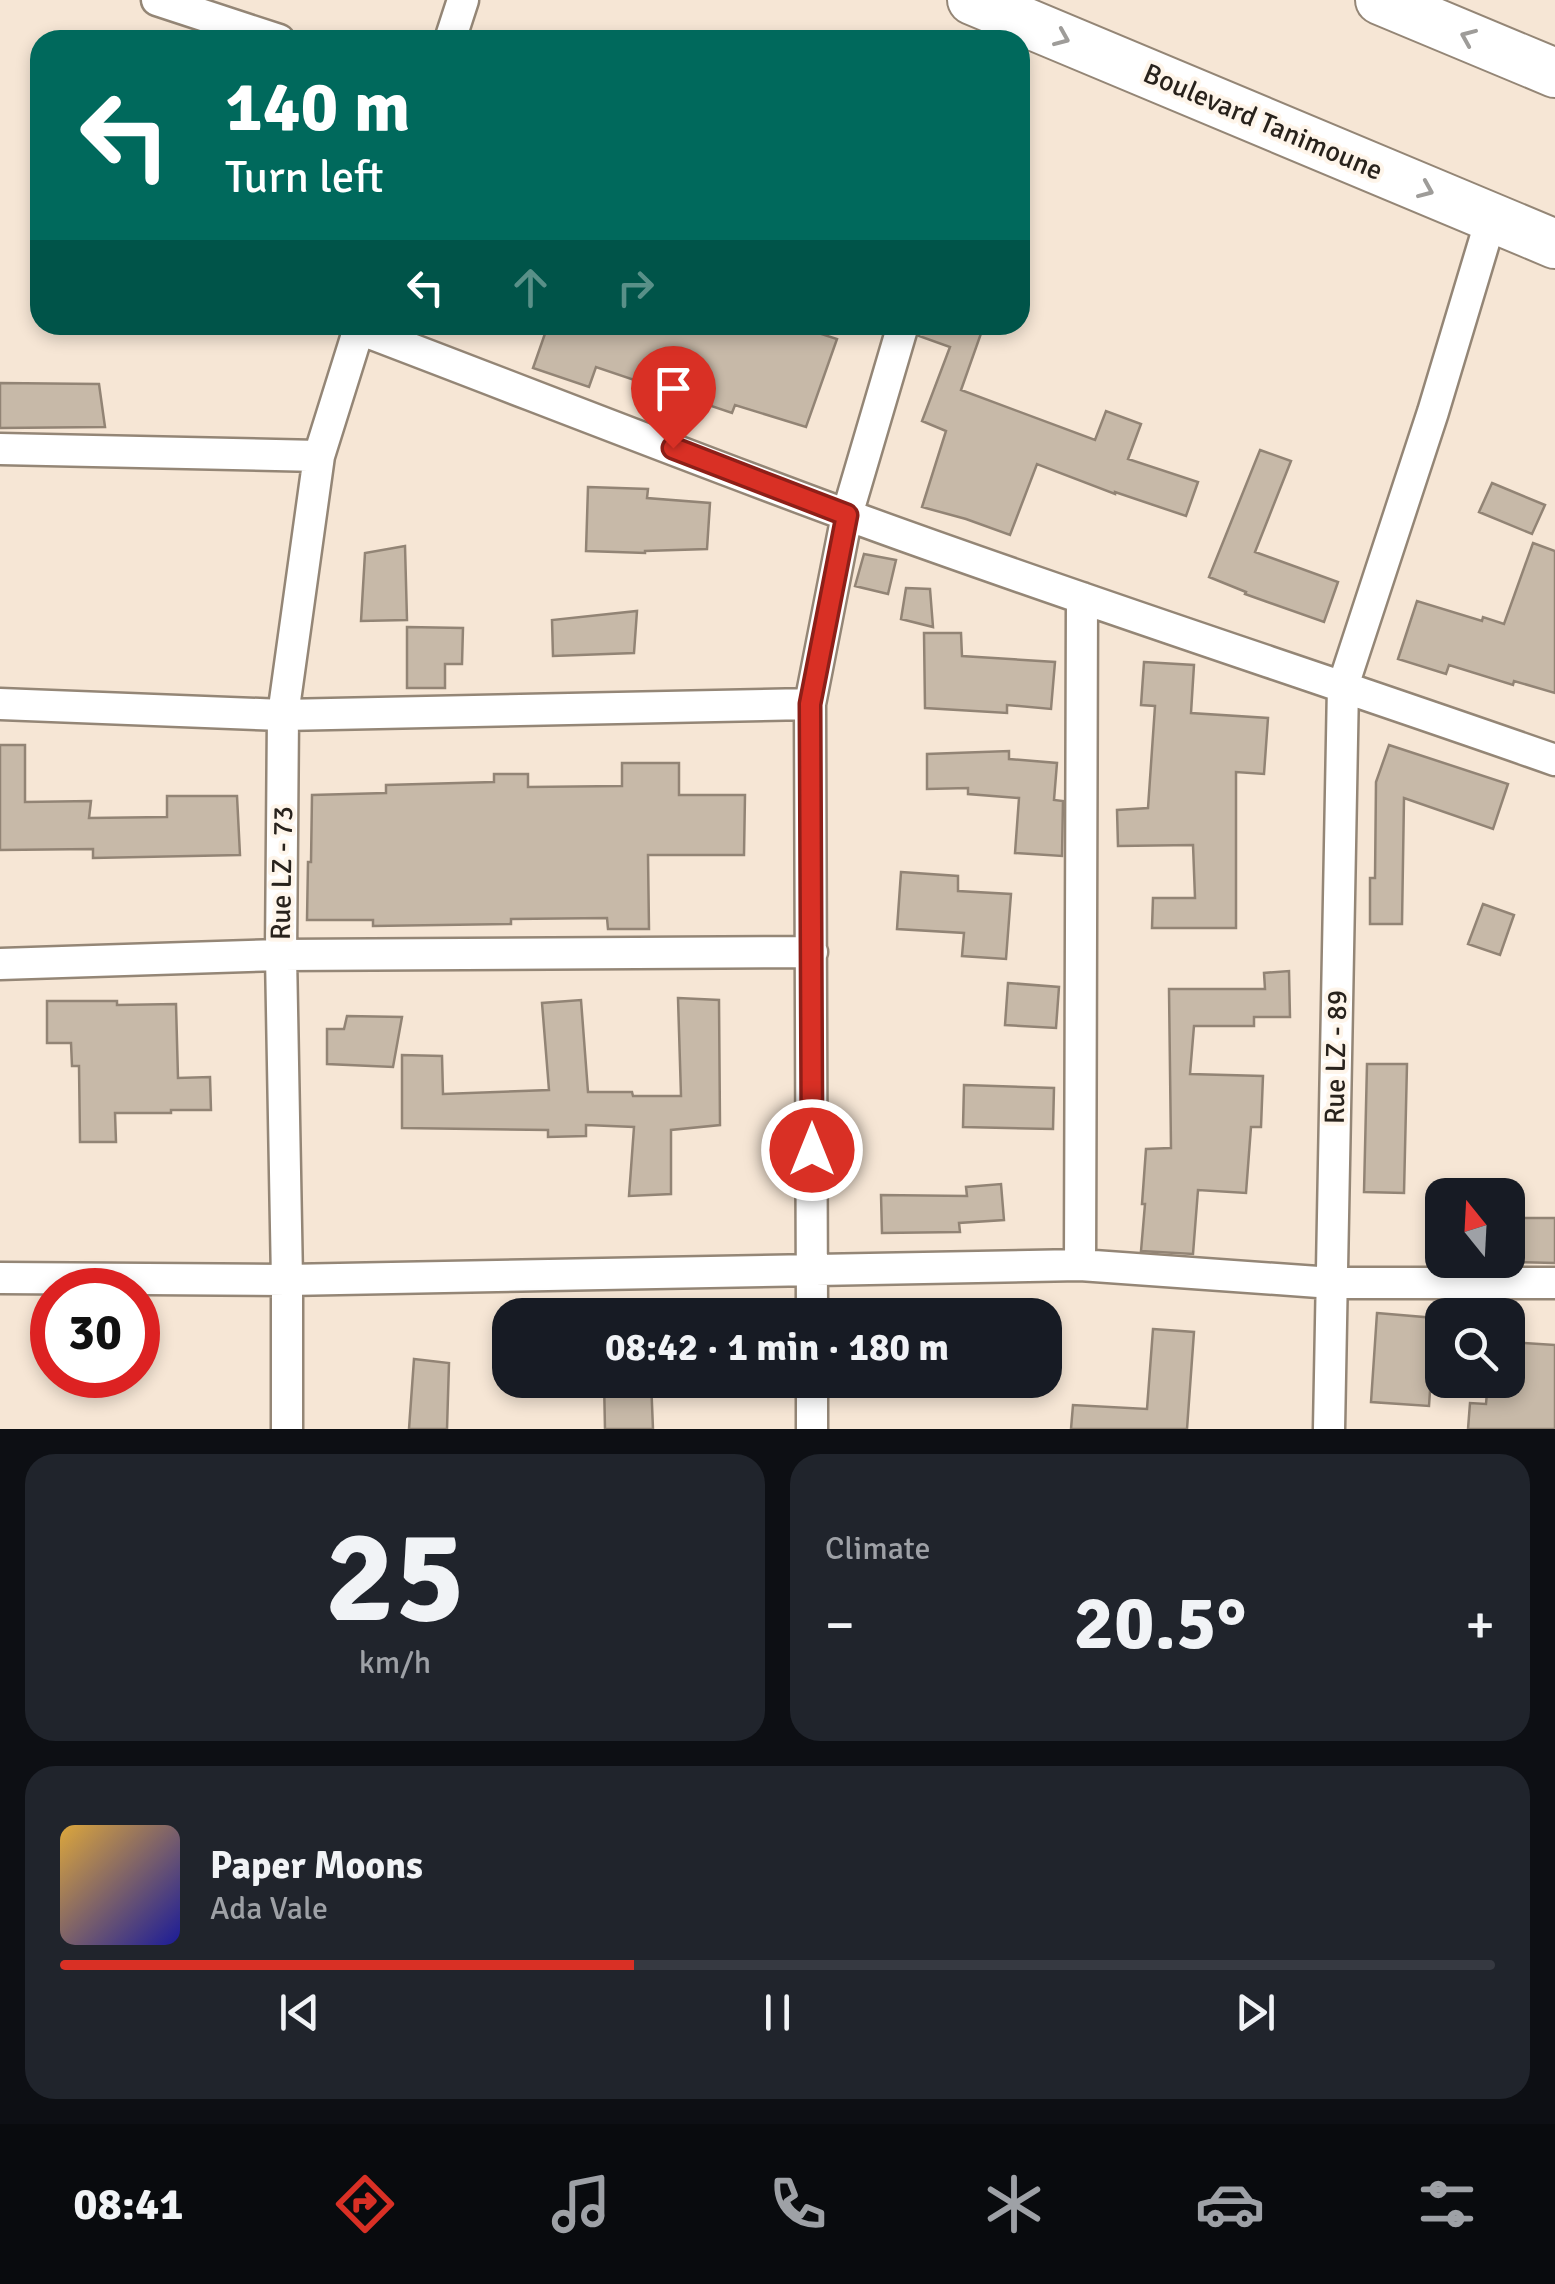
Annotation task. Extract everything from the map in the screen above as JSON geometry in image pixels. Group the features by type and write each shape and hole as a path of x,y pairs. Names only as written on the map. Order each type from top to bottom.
{"main road":[{"path":"1380,0 1555,73"},
{"name":"Boulevard Tanimoune","path":"995,19 1023,30"},
{"name":"Boulevard Tanimoune","path":"1030,33 1555,244"}],"street":[{"path":"157,0 214,9 258,30"},
{"path":"453,30 463,0"},
{"name":"Rue LZ - 89","path":"1329,1429 1344,686 1485,240 1496,219"},
{"name":"Rue LZ - 73","path":"287,1429 281,955 283,715 319,456 357,335"},
{"path":"381,335 847,515 1555,760"},
{"path":"812,1298 810,704 847,515 900,335"},
{"path":"0,449 319,456"},
{"path":"1080,1265 1082,598"},
{"path":"0,704 283,715 810,704"},
{"path":"0,964 281,955 812,952"},
{"path":"0,1278 287,1280 1080,1265 1332,1283 1555,1283"},
{"path":"812,1398 812,1429"}],"building":[{"path":"545,335 825,335 837,339 806,427 735,405 732,413 596,367 589,387 533,368"},
{"path":"980,335 961,390 1095,440 1106,411 1141,424 1128,459 1198,482 1186,516 1037,464 1010,535 922,507 946,431 922,421 950,347 919,336"},
{"path":"0,383 99,384 105,427 0,428"},
{"path":"1260,450 1291,461 1255,552 1338,582 1324,622 1209,577"},
{"path":"1492,483 1545,505 1532,534 1479,512"},
{"path":"588,487 648,489 647,498 710,503 707,549 586,551"},
{"path":"1533,543 1555,551 1555,693 1449,665 1446,674 1398,659 1417,601 1504,624"},
{"path":"405,546 407,620 361,621 365,553"},
{"path":"864,554 896,560 888,594 855,586"},
{"path":"906,588 930,589 933,627 901,619"},
{"path":"637,611 634,653 553,656 552,620"},
{"path":"407,627 463,628 462,664 445,664 445,688 407,688"},
{"path":"924,633 961,633 962,656 1055,662 1051,709 1007,705 1007,713 925,708"},
{"path":"1144,662 1194,665 1191,713 1268,718 1264,774 1236,772 1236,928 1152,928 1153,898 1195,898 1193,845 1118,846 1117,810 1148,808 1155,706 1141,705"},
{"path":"0,745 25,745 25,802 91,801 89,818 167,817 167,796 237,796 240,855 93,858 93,849 0,850"},
{"path":"1389,745 1508,784 1493,829 1404,798 1402,924 1370,924 1370,878 1375,878 1376,782"},
{"path":"1009,751 1009,759 1057,763 1054,800 1063,801 1062,856 1015,853 1019,798 968,794 968,788 927,789 927,754"},
{"path":"622,763 679,763 679,795 745,795 744,855 648,855 649,929 608,929 607,918 373,926 373,920 307,920 312,795 386,793 386,785 494,782 494,774 528,774 528,787 622,786"},
{"path":"901,872 958,876 958,891 1011,894 1006,959 962,956 964,933 897,929"},
{"path":"1483,904 1514,915 1500,955 1468,944"},
{"path":"1289,971 1290,1017 1254,1017 1254,1026 1194,1026 1190,1074 1263,1076 1261,1127 1251,1127 1246,1193 1198,1190 1193,1254 1141,1251 1146,1149 1171,1148 1169,989 1265,989 1264,973"},
{"path":"1008,983 1059,987 1056,1028 1005,1025"},
{"path":"678,998 719,1000 720,1125 671,1130 671,1194 629,1196 634,1127 586,1125 586,1136 548,1137 548,1130 402,1128 402,1055 442,1056 443,1094 549,1090 542,1003 581,1000 588,1092 681,1096"},
{"path":"47,1001 176,1004 178,1078 210,1077 211,1110 115,1113 116,1142 80,1142 79,1066 72,1066 71,1043 47,1043"},
{"path":"347,1016 402,1017 393,1067 327,1064 327,1029 344,1029"},
{"path":"1367,1064 1407,1064 1404,1193 1364,1192"},
{"path":"964,1085 1054,1088 1053,1129 963,1127"},
{"path":"1001,1184 1004,1220 959,1223 960,1232 882,1233 881,1195 967,1196 966,1187"},
{"path":"1525,1218 1555,1218 1555,1263 1525,1262"},
{"path":"1377,1313 1425,1317 1425,1398 1430,1398 1429,1406 1371,1402"},
{"path":"1153,1329 1194,1332 1187,1429 1071,1429 1073,1405 1147,1409"},
{"path":"1525,1343 1555,1345 1555,1429 1468,1429 1470,1403 1486,1404 1486,1398 1525,1398"},
{"path":"414,1359 449,1363 447,1429 409,1429"},
{"path":"604,1398 652,1398 653,1429 605,1429"}],"route":[{"path":"673,448 847,515 810,704 812,1150"}]}
